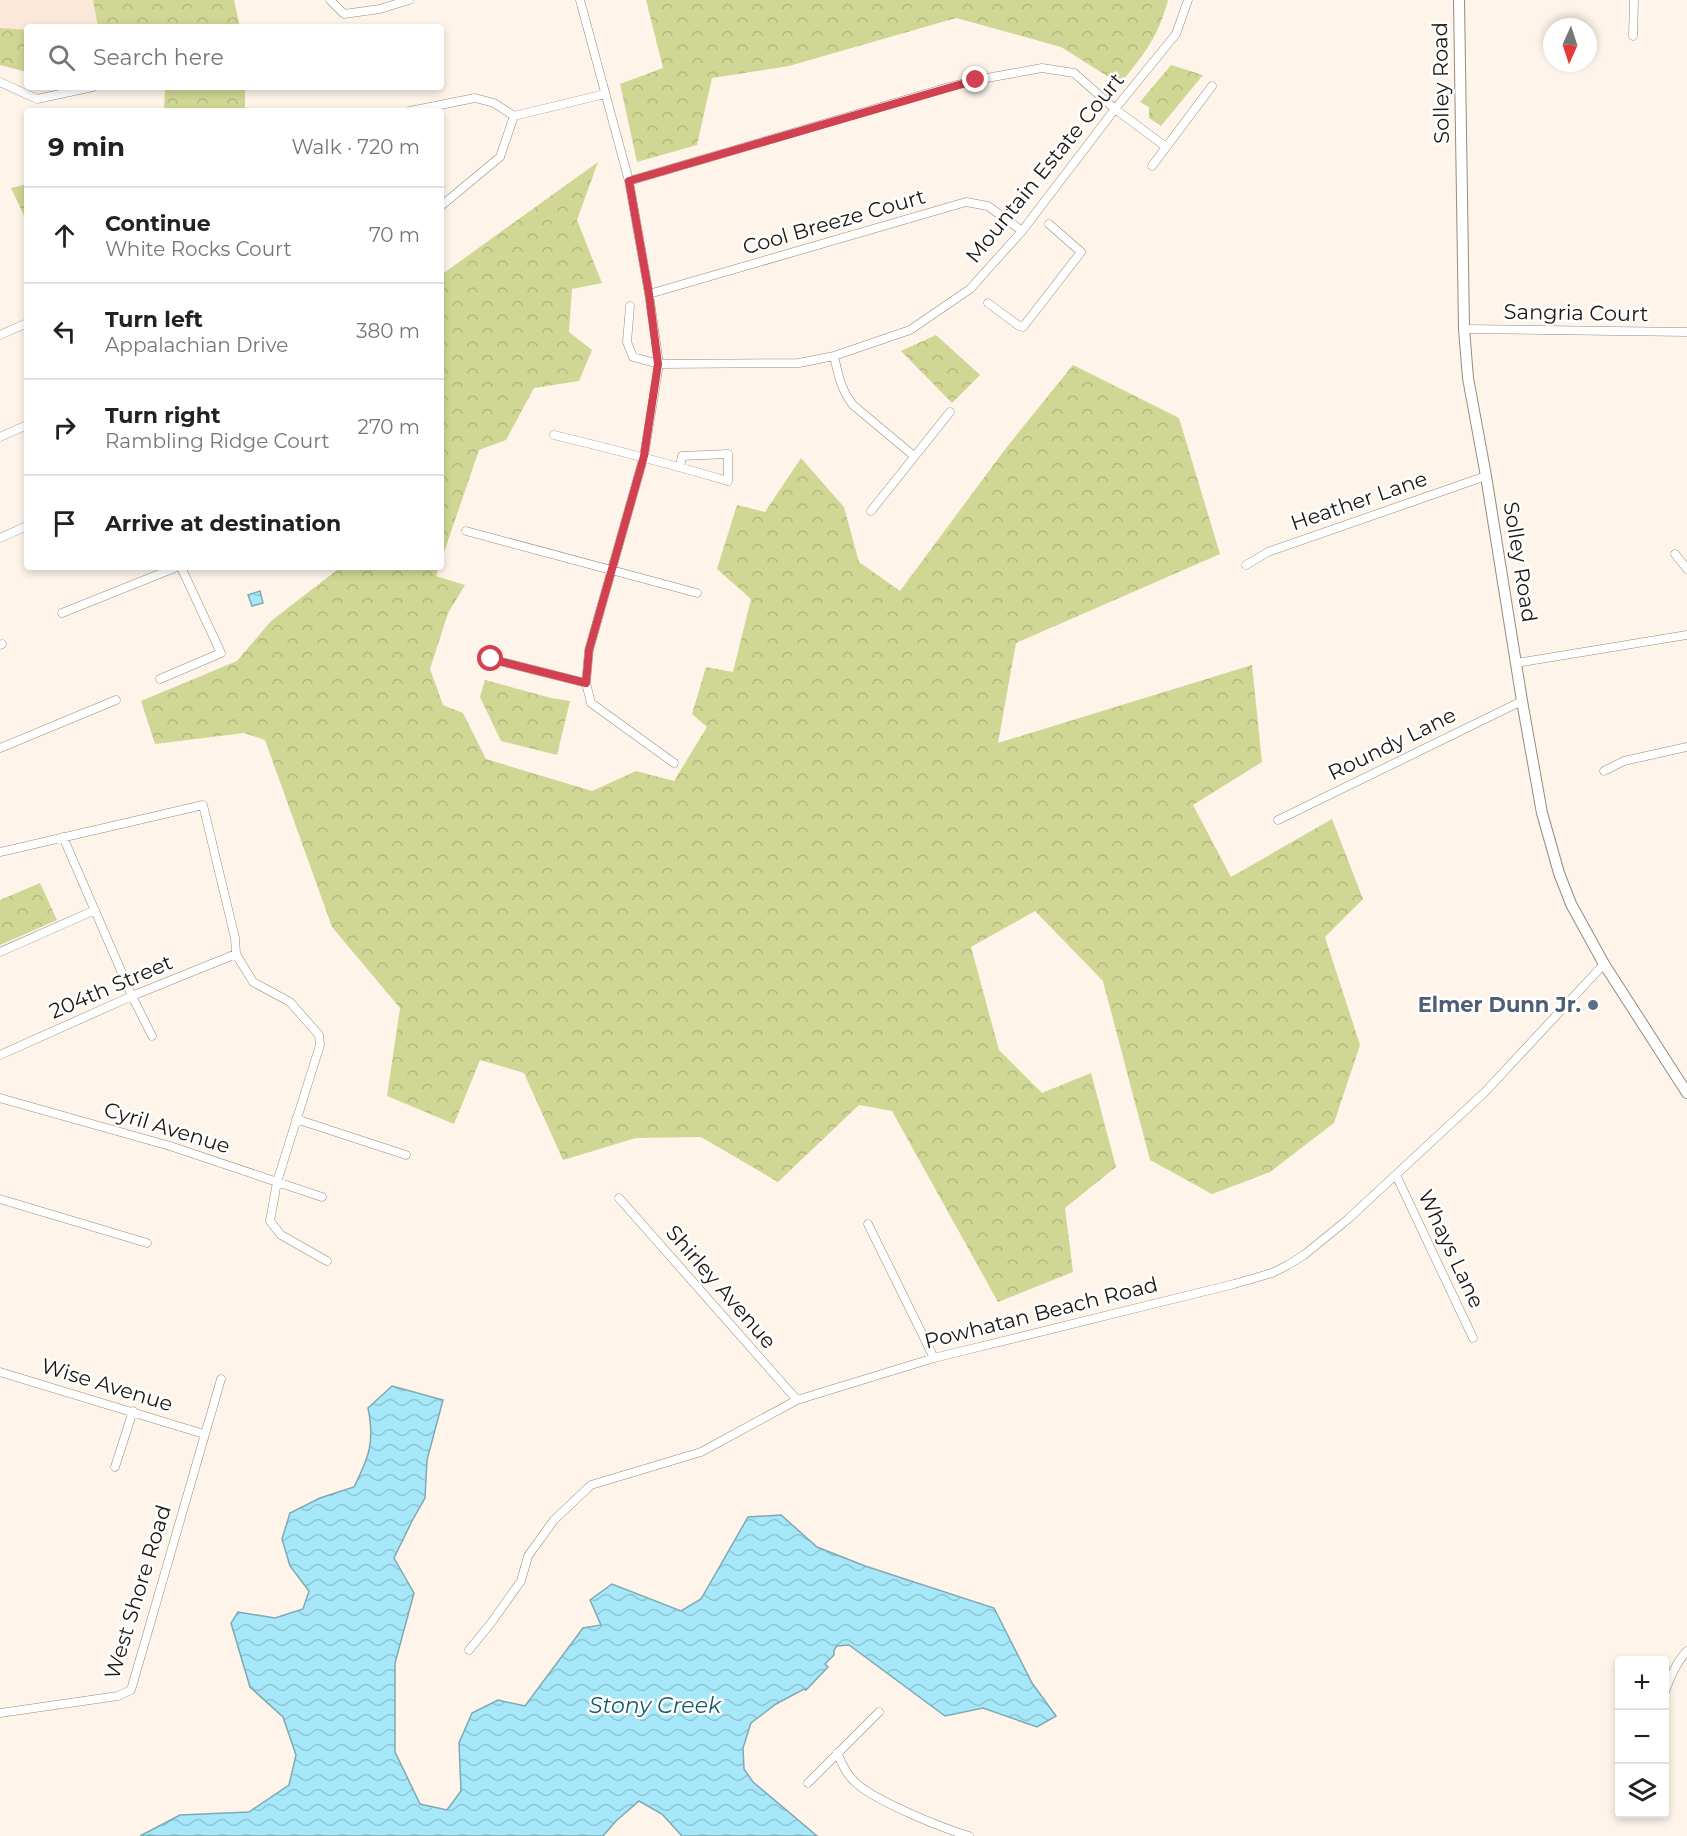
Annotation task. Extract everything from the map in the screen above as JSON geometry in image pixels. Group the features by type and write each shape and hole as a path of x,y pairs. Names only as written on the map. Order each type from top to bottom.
{"main road":[{"name":"Solley Road","path":"1459,0 1464,329 1468,378 1542,813 1559,873 1571,904 1604,964 1687,1093"}],"street":[{"path":"330,0 344,14 380,9 409,0"},
{"path":"580,0 629,181 649,294 658,364 644,456 589,650 586,683 591,703 674,763"},
{"name":"Mountain Estate Court","path":"658,364 799,363 834,356 910,330 970,289 1022,231 1115,109 1176,34 1188,0"},
{"path":"1633,36 1634,0"},
{"path":"629,181 949,87 1042,68 1074,73 1115,109 1166,147"},
{"path":"0,82 37,99 79,90"},
{"path":"1152,166 1212,86"},
{"path":"425,108 475,98 494,103 514,116 605,94"},
{"path":"444,204 500,157 514,116"},
{"name":"Cool Breeze Court","path":"649,294 966,202 988,206 1022,231"},
{"path":"988,303 1023,327 1081,252 1049,224"},
{"path":"630,306 627,342 633,357 658,364"},
{"path":"0,335 24,324"},
{"name":"Sangria Court","path":"1464,329 1687,333"},
{"path":"834,356 845,396 914,456"},
{"path":"871,511 950,412"},
{"path":"0,437 24,426"},
{"path":"554,435 644,456 680,467 728,481 728,454 682,456 680,467"},
{"name":"Heather Lane","path":"1246,565 1268,552 1486,476"},
{"path":"0,538 24,527"},
{"path":"466,531 697,593"},
{"path":"1675,554 1687,569"},
{"path":"62,612 171,570"},
{"path":"160,679 221,653 180,570"},
{"path":"1516,663 1687,635"},
{"path":"491,659 586,683"},
{"path":"0,748 116,700"},
{"name":"Roundy Lane","path":"1278,820 1522,701"},
{"path":"1604,771 1624,762 1687,747"},
{"path":"0,852 203,805 235,938 236,954 253,982 290,1002 319,1035 320,1045 277,1182 270,1221 281,1235 327,1261"},
{"path":"63,837 132,996 152,1036"},
{"path":"0,952 95,910"},
{"name":"204th Street","path":"0,1055 132,996 236,954"},
{"name":"Powhatan Beach Road","path":"469,1650 521,1581 528,1556 554,1520 591,1485 701,1452 797,1400 934,1358 1234,1284 1272,1273 1304,1255 1347,1220 1485,1092 1604,964"},
{"name":"Cyril Avenue","path":"0,1098 170,1146 322,1197"},
{"path":"296,1119 405,1155"},
{"name":"Whays Lane","path":"1396,1175 1473,1338"},
{"name":"Shirley Avenue","path":"619,1198 797,1400"},
{"path":"0,1199 147,1243"},
{"path":"868,1224 934,1358"},
{"name":"Wise Avenue","path":"0,1372 204,1434"},
{"name":"West Shore Road","path":"0,1713 118,1696 131,1690 221,1379"},
{"path":"115,1467 132,1411"},
{"path":"1669,1680 1679,1659 1687,1652"},
{"path":"808,1783 879,1712"},
{"path":"837,1753 851,1779 868,1793 944,1828 969,1836"}],"shaded area":[{"path":"0,0 163,0 168,24 24,24 24,71 0,65"}],"green space":[{"path":"93,0 234,0 239,24 97,24"},
{"path":"646,0 1168,0 1160,25 1149,45 1120,84 1061,47 956,18 789,66 712,78 697,145 637,162 620,84 663,68"},
{"path":"0,28 24,30 24,71 0,65"},
{"path":"1171,65 1203,75 1161,126 1149,118 1149,107 1140,102"},
{"path":"165,90 245,90 245,108 164,108"},
{"path":"598,162 577,220 602,283 572,289 569,332 592,350 579,381 534,388 506,440 479,450 444,552 444,273"},
{"path":"24,185 24,216 11,188"},
{"path":"936,335 980,375 952,403 901,351"},
{"path":"1073,365 1179,418 1220,554 1016,643 998,743 1252,665 1262,762 1193,805 1231,877 1332,819 1363,899 1325,937 1360,1045 1334,1123 1270,1172 1212,1194 1150,1160 1103,981 1035,911 971,947 999,1050 1042,1093 1091,1073 1116,1167 1065,1208 1073,1272 998,1302 892,1111 859,1105 778,1182 701,1137 636,1138 563,1160 524,1073 480,1060 454,1124 387,1096 400,1008 332,927 265,740 244,733 155,744 141,701 237,661 271,621 337,570 438,570 436,576 465,585 448,613 430,669 443,705 463,713 486,759 592,791 636,771 674,781 707,727 692,714 706,667 733,672 751,599 717,569 737,505 765,512 801,458 844,507 859,562 900,591 1006,448"},
{"path":"485,680 570,701 557,755 501,741 480,697"},
{"path":"40,883 57,920 0,945 0,900"}],"water":[{"path":"260,591 263,603 252,606 248,595"},
{"name":"Stony Creek","path":"392,1386 443,1400 427,1460 425,1498 394,1558 414,1593 395,1663 395,1752 420,1804 447,1810 461,1791 459,1743 472,1713 498,1700 525,1706 583,1628 601,1625 590,1600 612,1584 681,1611 701,1599 748,1517 781,1515 817,1547 865,1566 994,1608 1032,1683 1056,1716 1037,1727 983,1708 945,1716 849,1645 837,1646 834,1655 825,1664 828,1667 806,1690 776,1704 751,1723 743,1748 744,1769 753,1782 817,1836 682,1836 662,1814 639,1801 603,1836 140,1836 180,1815 249,1812 289,1785 296,1755 283,1717 250,1687 231,1623 238,1612 275,1618 303,1609 309,1591 290,1566 282,1539 290,1513 320,1498 354,1487 364,1467 371,1440 368,1408"}],"place":[{"name":"Elmer Dunn Jr.","path":"1593,1005"}],"route":[{"path":"491,659 586,683 589,650 644,456 658,364 649,294 629,181 976,80"}]}
